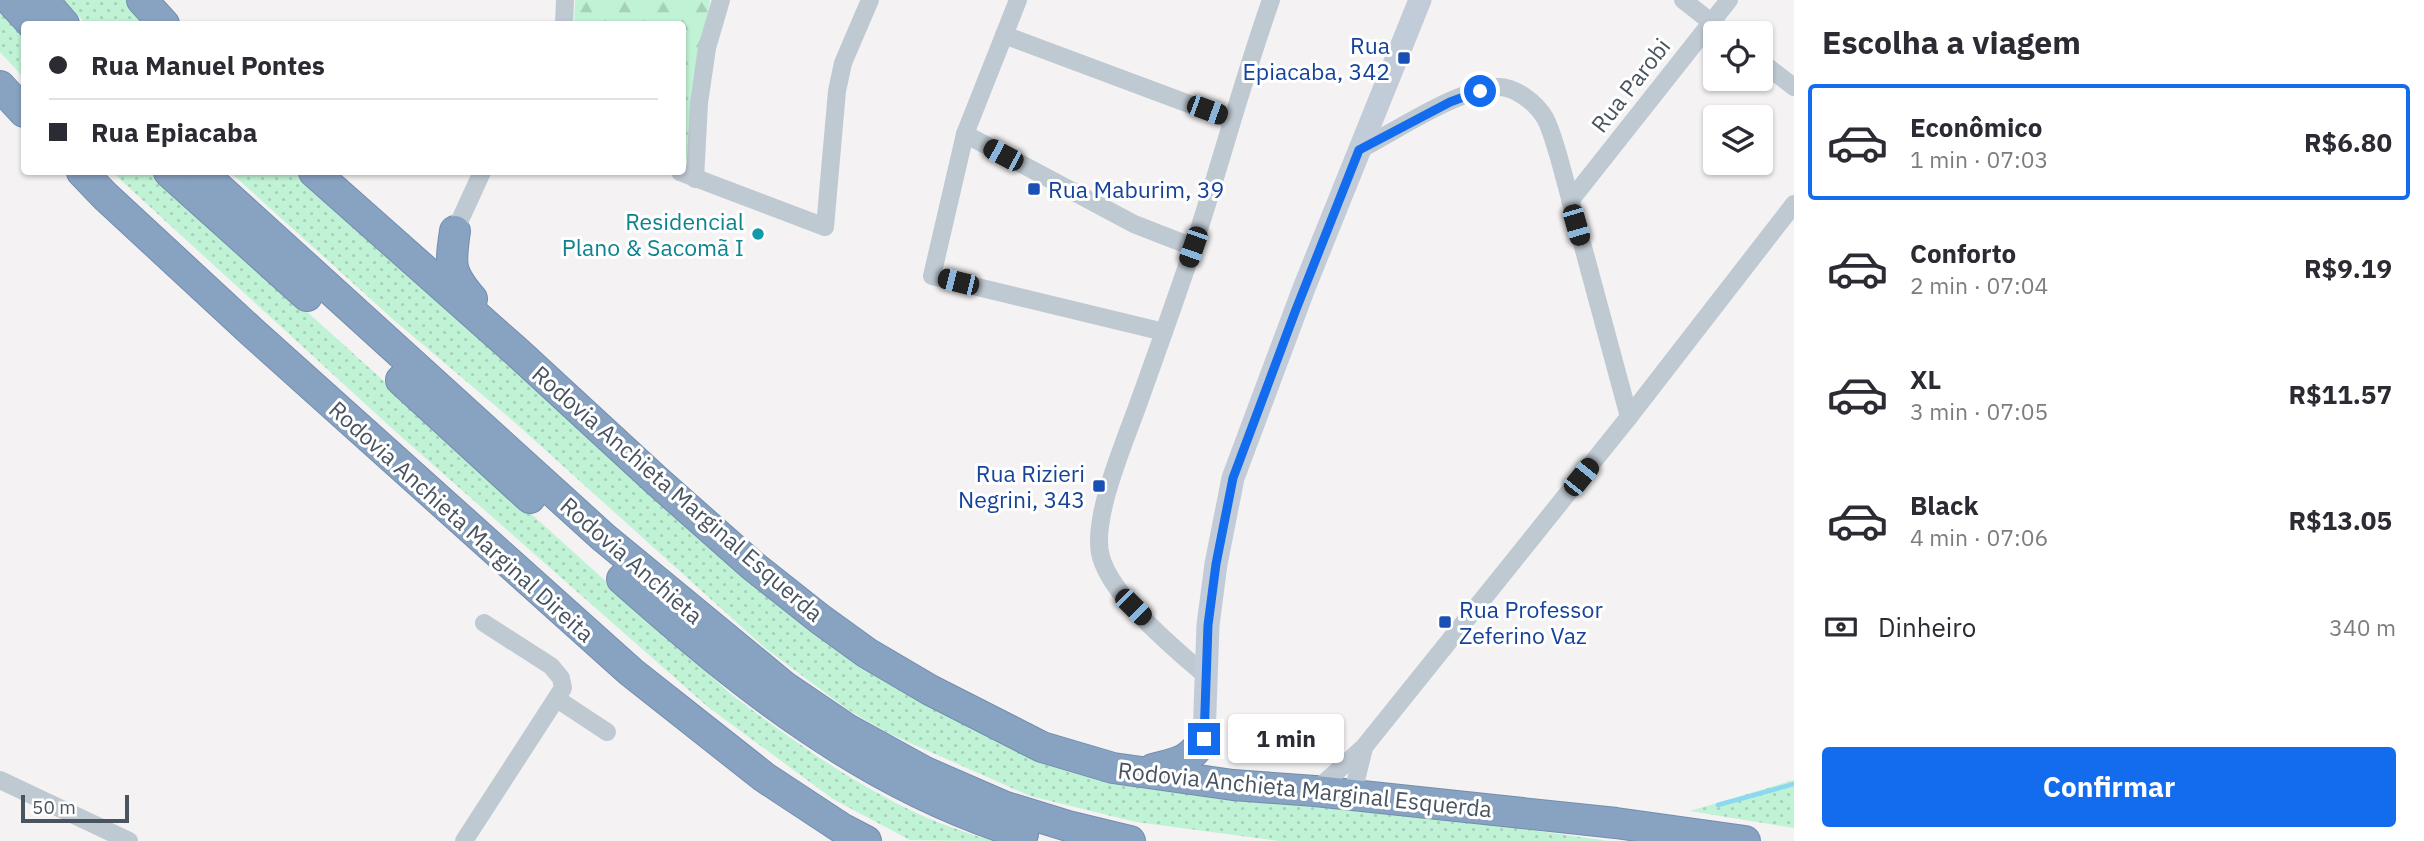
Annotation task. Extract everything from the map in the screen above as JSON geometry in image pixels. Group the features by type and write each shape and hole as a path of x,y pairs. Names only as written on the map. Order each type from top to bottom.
{"highway":[{"path":"10,0 29,21"},
{"path":"43,0 61,21"},
{"path":"142,0 161,21"},
{"path":"0,86 21,109"},
{"name":"Rodovia Anchieta Marginal Direita","path":"85,175 242,323 631,672 764,777 866,841"},
{"name":"Rodovia Anchieta","path":"172,175 549,515 738,679 831,744 910,789 964,814 1046,841"},
{"name":"Rodovia Anchieta","path":"204,175 603,537 785,687 847,729 925,772 1003,806 1130,841"},
{"name":"Rodovia Anchieta Marginal Esquerda","path":"317,175 753,566 820,619 867,653 930,691 1042,747 1112,768 1233,785 1315,791 1616,823 1745,841"},
{"path":"383,234 427,247 455,231"},
{"path":"455,231 451,260 456,279 517,352"},
{"path":"1144,771 1187,759 1204,739"},
{"path":"1204,739 1210,757 1233,785"}],"street":[{"path":"564,21 565,0"},
{"path":"722,0 707,48 688,175 825,227 837,91 843,62 870,0"},
{"path":"1018,0 965,135 932,276 1164,332"},
{"path":"1205,675 1133,607 1112,581 1101,557 1098,532 1112,478 1193,247 1271,0"},
{"path":"1204,739 1208,625 1216,564 1233,478 1294,314 1420,0"},
{"path":"1683,0 1709,21"},
{"name":"Rua Parobi","path":"1721,21 1729,0"},
{"path":"1004,35 1232,120"},
{"name":"Rua Parobi","path":"1570,201 1703,46"},
{"path":"1773,71 1794,86"},
{"path":"1359,150 1450,102 1480,91 1499,87 1521,94 1533,104 1545,118 1558,154 1629,417"},
{"path":"965,135 1134,224 1193,247"},
{"path":"455,231 481,175"},
{"path":"1315,791 1364,747 1629,417 1794,204"},
{"path":"464,841 563,688 561,678 556,672 485,623"},
{"path":"557,699 607,732"},
{"path":"1352,796 1364,747"},
{"path":"0,780 128,841"}],"green space":[{"path":"64,0 127,0 147,21 83,21"},
{"path":"575,0 710,0 686,162 686,21 574,21"},
{"path":"0,11 21,34 21,75 0,52"},
{"path":"115,175 155,175 732,695 805,748 882,796 937,822 993,841 910,840 833,799 708,707 396,432"},
{"path":"233,175 301,175 846,651 988,736 1053,765 1190,794 1511,827 1608,841 1279,841 1136,822 1030,796 888,733 847,709 765,648 511,419 395,321"},
{"path":"1794,780 1794,828 1690,811"}],"waterway":[{"path":"1718,805 1794,784"}],"place":[{"name":"Rua Epiacaba, 342","path":"1404,58"},
{"name":"Rua Maburim, 39","path":"1034,189"},
{"name":"Residencial Plano & Sacomã I","path":"758,234"},
{"name":"Rua Rizieri Negrini, 343","path":"1099,486"},
{"name":"Rua Professor Zeferino Vaz","path":"1445,622"}],"route":[{"path":"1204,739 1208,625 1216,564 1233,478 1359,150 1450,102 1480,91"}]}
